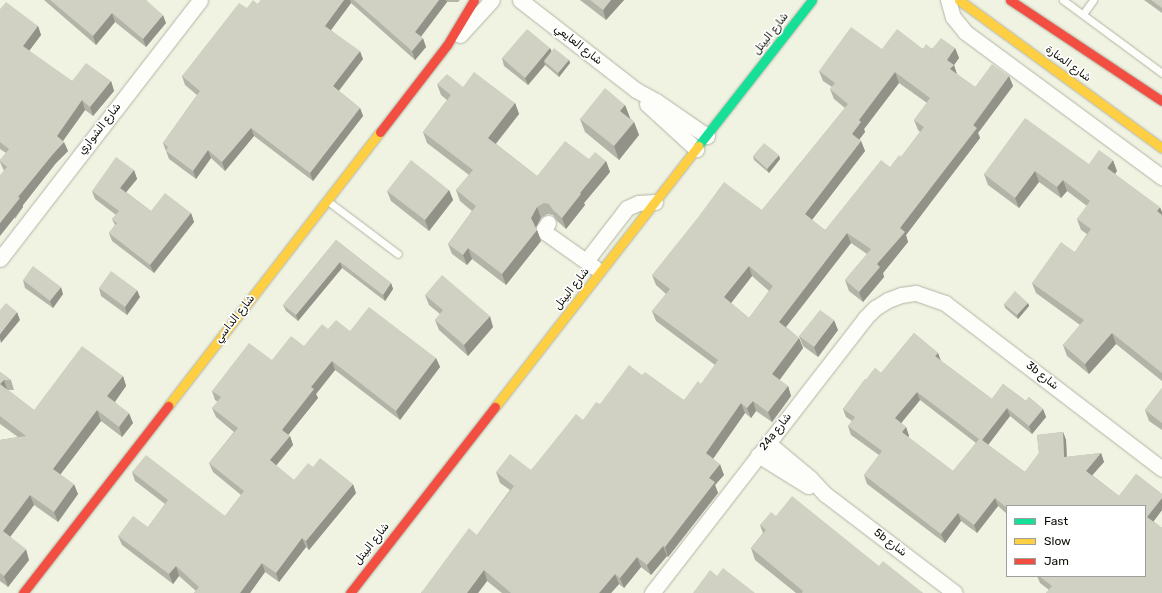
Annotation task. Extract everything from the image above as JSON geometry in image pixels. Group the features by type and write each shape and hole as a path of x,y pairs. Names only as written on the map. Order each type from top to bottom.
{"street":[{"name":"شارع الشواري","path":"0,258 200,0"},
{"name":"شارع الداسي","path":"23,593 447,45 474,0"},
{"name":"شارع الداسي","path":"447,45 463,31 492,0"},
{"name":"شارع العايعي","path":"520,0 636,90 656,101 707,136"},
{"name":"شارع البيتل","path":"350,593 812,0"},
{"path":"948,0 953,17 965,32 1162,177"},
{"name":"شارع المنارة","path":"959,0 1162,148"},
{"name":"شارع المنارة","path":"1010,0 1162,101"},
{"name":"شارع العايعي","path":"636,90 645,102 696,150"},
{"path":"586,261 627,208 638,203 655,202"},
{"path":"548,223 544,229 546,233 601,272"},
{"name":"24a شارع","path":"652,593 865,318 875,308 888,300 902,295 916,293"},
{"name":"3b شارع","path":"916,293 945,303 957,311 1162,469"},
{"name":"5b شارع","path":"768,443 810,478 825,494 955,593"},
{"name":"5b شارع","path":"758,456 825,494"}],"lane":[{"path":"1063,0 1162,73"},
{"path":"1083,14 1093,0"},
{"path":"327,201 398,254"}],"building":[{"path":"50,0 146,0 163,15 143,39 112,13 93,36"},
{"path":"253,0 258,4 261,0 344,0 325,26 360,51 333,86 360,108 310,173 251,128 222,162 208,150 193,171 166,151 168,147 163,143 200,91 182,76 239,3 247,8"},
{"path":"354,0 439,0 415,32 423,38 412,51"},
{"path":"590,0 611,0 603,10"},
{"path":"1151,0 1162,0 1162,8"},
{"path":"6,2 38,26 23,46 72,81 86,63 111,81 90,107 82,100 57,136 64,142 18,197 20,198 0,223 0,175 7,167 0,160 9,149 0,142 0,9"},
{"path":"851,27 882,49 897,29 923,49 926,44 932,49 941,38 955,48 947,60 954,65 950,69 975,87 992,64 1009,76 973,125 977,128 900,228 905,232 877,264 880,267 859,292 845,280 871,249 847,233 779,322 799,338 772,374 788,386 768,412 753,401 747,408 741,403 706,453 720,464 709,478 715,482 665,547 663,546 647,565 637,557 620,578 615,574 599,593 511,593 484,570 467,593 421,593 469,528 477,535 514,486 496,472 510,454 531,470 576,414 583,420 596,402 600,404 629,365 642,375 645,372 684,400 698,381 701,384 718,360 652,311 670,289 652,275 724,182 762,210 848,104 830,89 835,83 819,71","holes":["895,72 930,98 914,120 924,127 901,157 899,155 890,167 881,160 825,230 805,214 861,141 852,134 861,122 859,120","749,266 773,286 749,318 724,297"]},
{"path":"527,29 550,48 525,78 502,58"},
{"path":"554,48 569,60 558,73 544,61"},
{"path":"474,72 515,103 488,138 537,176 565,141 589,159 595,152 606,161 562,218 549,204 544,203 537,207 531,218 537,230 502,274 468,248 463,255 448,244 476,206 456,190 473,170 423,132 451,95 437,84 447,74 463,87"},
{"path":"605,88 625,105 620,111 634,122 614,146 580,119"},
{"path":"1025,118 1089,164 1099,150 1113,160 1107,168 1160,207 1157,211 1162,215 1162,373 1112,333 1085,364 1063,345 1084,320 1032,283 1061,242 1075,252 1091,229 1077,219 1090,201 1063,180 1057,187 1035,171 1015,198 984,174"},
{"path":"764,143 779,155 767,169 753,156"},
{"path":"116,157 134,170 120,188 151,211 165,193 191,213 150,265 109,233 117,223 112,219 119,211 92,191"},
{"path":"411,160 449,190 425,220 387,191"},
{"path":"336,240 391,283 383,295 340,262 296,315 283,305"},
{"path":"33,266 61,287 50,301 23,280"},
{"path":"111,271 137,290 125,307 99,288"},
{"path":"442,275 490,316 464,345 435,320 443,310 425,295"},
{"path":"1015,291 1028,303 1017,315 1004,304"},
{"path":"6,303 17,312 0,334 0,310"},
{"path":"369,307 436,358 396,411 332,361 311,387 314,389 282,430 290,436 270,460 294,480 308,463 313,467 320,458 353,484 306,541 302,538 276,573 262,563 240,593 194,593 199,587 176,566 169,574 118,536 133,516 148,527 168,500 132,472 146,455 225,516 244,491 209,463 238,428 212,408 221,397 212,391 249,343 272,360 291,336 304,346 322,324 328,329 336,320 350,331"},
{"path":"820,310 834,320 814,347 799,336"},
{"path":"914,333 938,353 935,356 992,399 1003,384 1026,401 1029,397 1043,409 1029,426 1007,408 982,440 1025,472 1039,453 1037,435 1063,432 1064,457 1101,453 1086,471 1119,496 1136,474 1162,494 1162,498 1147,517 1162,528 1162,593 1046,593 1052,586 1040,577 1146,577 1146,505 1006,505 1006,507 995,498 974,525 958,513 941,534 864,475 882,451 848,426 855,417 843,409 875,368 881,373","holes":["917,392 979,439 953,471 902,432 906,427 895,418"]},
{"path":"82,346 123,376 107,396 129,413 119,427 97,410 53,469 74,484 54,512 30,495 3,531 26,549 4,576 0,573 0,440 26,436 0,416 0,384 34,410"},
{"path":"0,372 11,380 4,380 0,384"},
{"path":"1162,388 1162,423 1145,410"},
{"path":"792,496 879,566 883,561 923,593 802,593 803,591 751,548 766,530 760,525 771,512 776,516"},
{"path":"723,568 755,593 693,593 710,570 717,576"}],"traffic: fast":[{"path":"698,146 812,0"}],"traffic: slow":[{"path":"959,0 1162,148"},
{"path":"168,406 380,132"},
{"path":"495,407 698,146"}],"traffic: jam":[{"path":"380,132 447,45 474,0"},
{"path":"1010,0 1162,101"},
{"path":"23,593 168,406"},
{"path":"350,593 495,407"}]}
